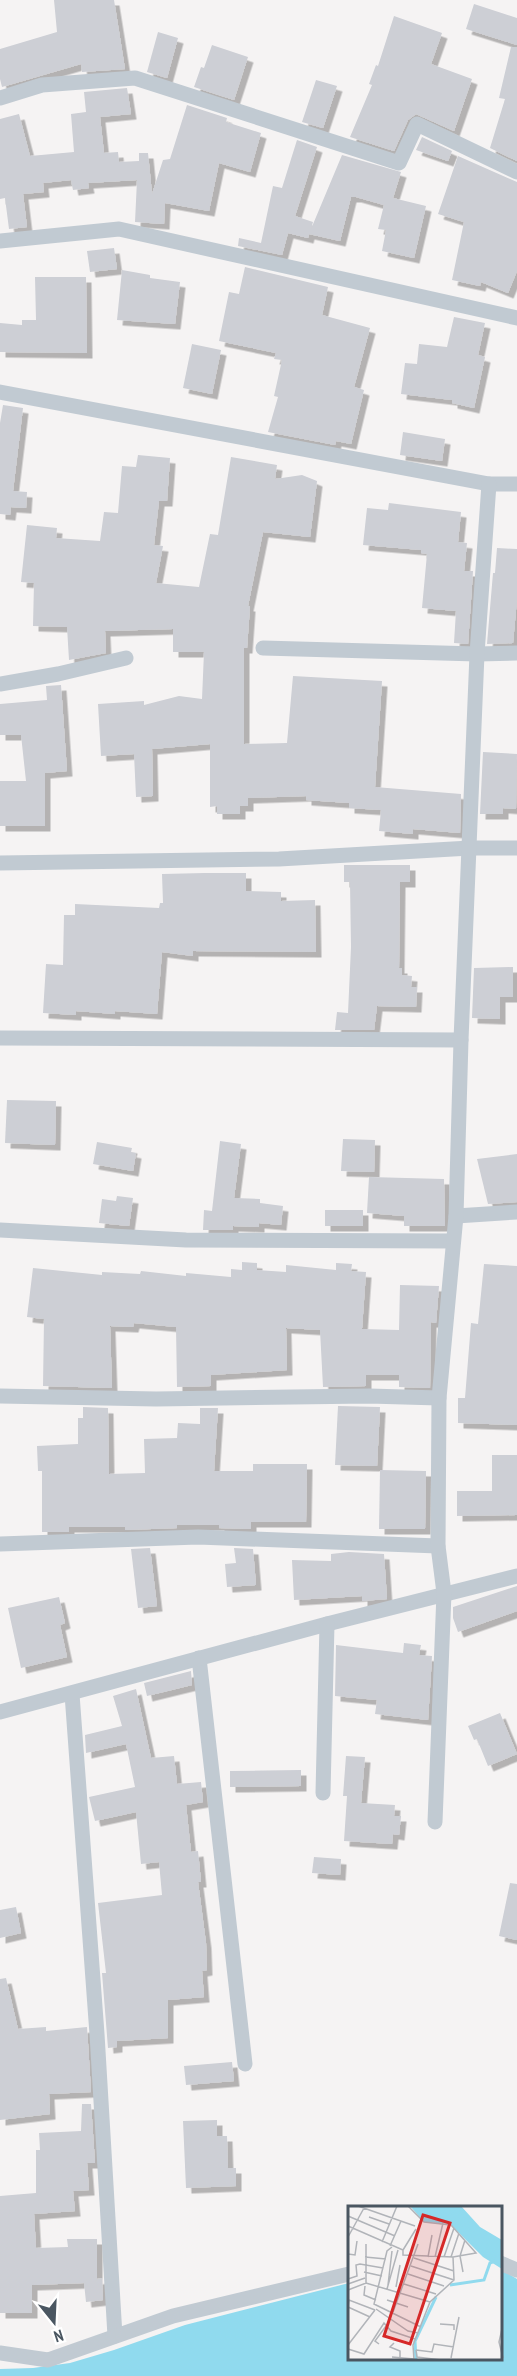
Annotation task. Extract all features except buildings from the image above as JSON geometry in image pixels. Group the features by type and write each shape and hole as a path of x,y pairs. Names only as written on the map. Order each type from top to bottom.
{"street":[{"path":"0,98 42,85 135,78 399,163 417,124 517,172"},
{"path":"0,241 119,229 517,318"},
{"path":"0,392 489,484 517,484"},
{"path":"435,1822 444,1593 438,1546 440,1398 456,1216 460,1040 477,654 489,484"},
{"path":"264,648 517,653"},
{"path":"0,684 58,675 126,658"},
{"path":"0,863 279,859 470,848 517,848"},
{"path":"0,1038 460,1040"},
{"path":"456,1216 517,1212"},
{"path":"0,1230 186,1240 453,1241"},
{"path":"0,1396 156,1399 369,1396 440,1398"},
{"path":"0,1544 198,1537 438,1546"},
{"path":"0,1712 444,1593 517,1576"},
{"path":"323,1793 327,1624"},
{"path":"199,1658 245,2064"},
{"path":"72,1694 97,2034 115,2337"},
{"path":"502,2263 517,2270"},
{"path":"0,2354 48,2360 173,2316 348,2274"}],"water":[{"path":"502,2270 517,2279 517,2376 0,2376 0,2369 33,2368 70,2363 185,2325 348,2283 348,2361 502,2361"}]}
